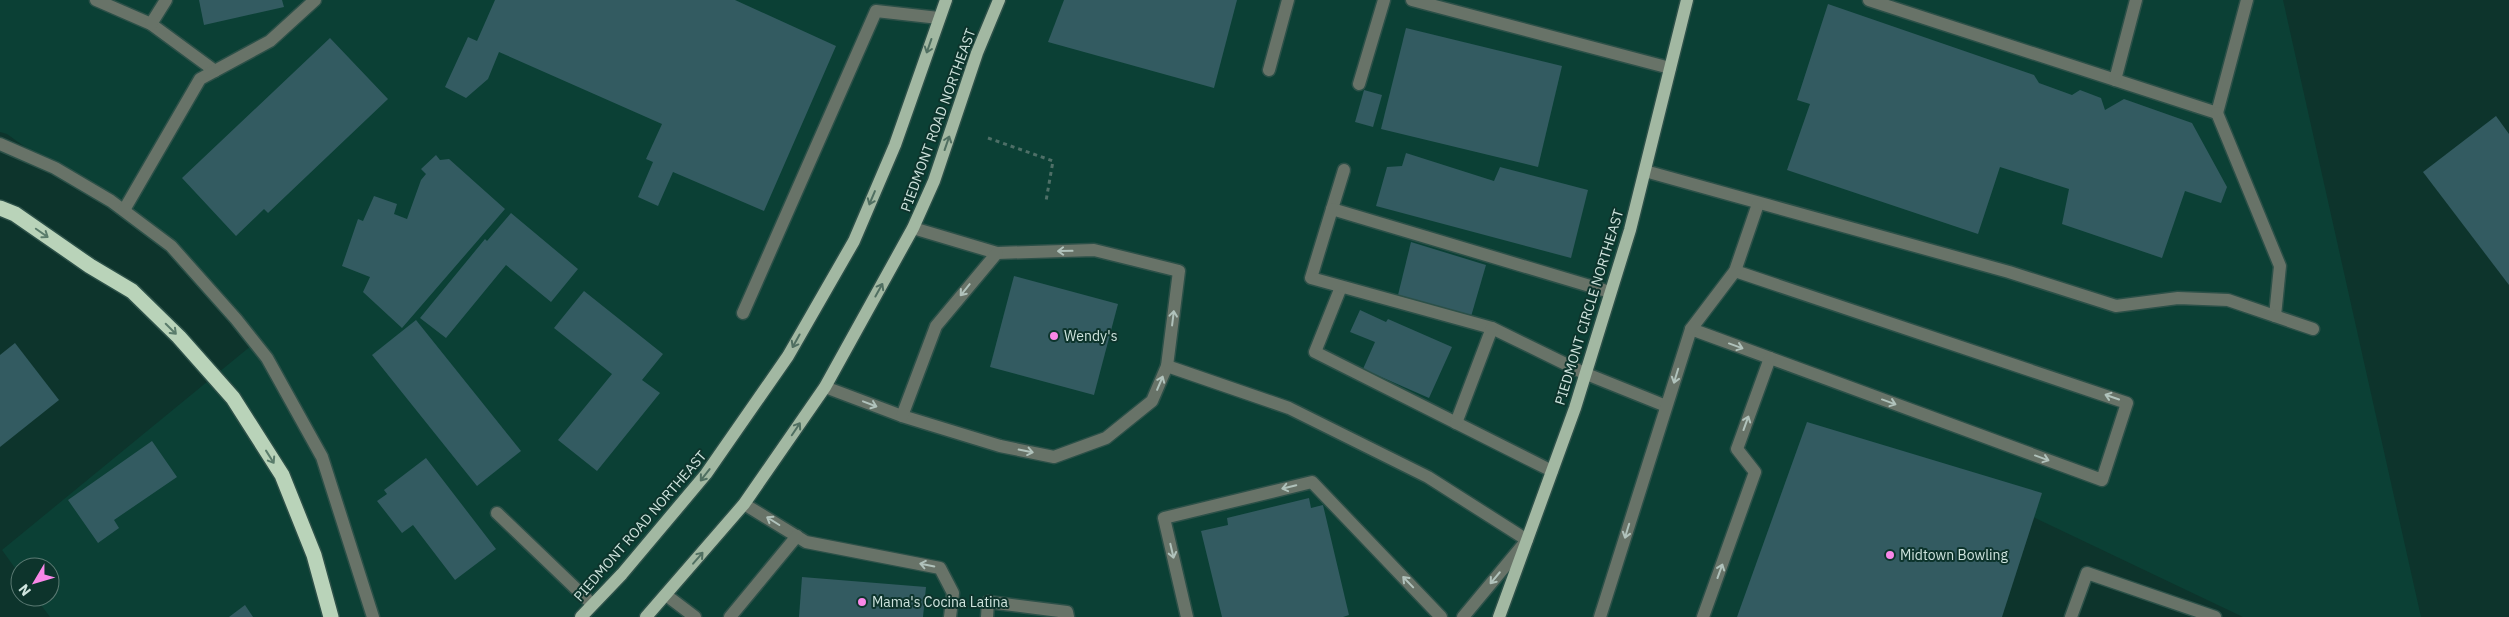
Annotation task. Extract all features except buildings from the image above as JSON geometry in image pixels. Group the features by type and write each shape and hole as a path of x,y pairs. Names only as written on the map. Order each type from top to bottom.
{"highway":[{"path":"0,208 15,214 90,266 132,291 179,337 234,398 282,475 314,555 331,617"}],"main road":[{"name":"PIEDMONT ROAD NORTHEAST","path":"581,617 622,574 706,474 788,356 854,241 895,145 946,0"},
{"name":"PIEDMONT ROAD NORTHEAST","path":"646,617 744,504 824,387 913,228 934,181 978,53 999,0"},
{"name":"PIEDMONT CIRCLE NORTHEAST","path":"1499,617 1575,408 1584,373 1630,230 1687,0"}],"street":[{"path":"96,0 150,24 215,71"},
{"path":"150,24 166,0"},
{"path":"124,210 200,79 270,41 315,0"},
{"path":"1269,70 1288,0"},
{"path":"1359,84 1384,0"},
{"path":"1412,0 1670,68"},
{"path":"1870,0 2217,113"},
{"path":"2115,80 2136,0"},
{"path":"2247,0 2217,113 2280,266 2275,316"},
{"path":"743,314 876,11 939,18"},
{"path":"0,144 55,168 124,210 171,246 268,358 322,457 374,617"},
{"path":"1344,170 1311,278 1492,328 1584,373 1666,406"},
{"path":"1645,171 1758,204 2009,272 2116,306 2178,298 2228,300 2313,329"},
{"path":"1600,617 1691,329 1735,271 1758,204"},
{"path":"1332,209 1610,292"},
{"path":"824,387 902,416 1000,446 1054,457 1106,438 1152,401 1167,366 1178,272 1094,250 996,253 913,228"},
{"path":"902,416 936,326 996,253"},
{"path":"1691,329 2102,480 2127,402 1735,271"},
{"path":"1341,287 1315,352 1552,471"},
{"path":"1456,423 1492,328"},
{"path":"1703,617 1755,472 1737,449 1770,358"},
{"path":"1167,366 1289,408 1428,477 1527,540 1463,617"},
{"path":"1187,617 1164,518 1312,482 1441,617"},
{"path":"744,504 806,542 940,568 953,593 950,617"},
{"path":"497,513 592,604"},
{"path":"730,617 796,536"},
{"path":"2071,617 2087,572 2215,617"},
{"path":"666,595 695,617"},
{"path":"987,617 988,602 1067,612 1068,617"}],"path":[{"path":"988,138 1053,161 1046,201"}],"shaded area":[{"path":"0,0 2283,0 2421,617 2243,617 1995,499 1951,617 50,617 42,607 60,607 60,557 10,557 10,561 2,550 258,340 213,283 7,134 0,132"}],"place":[{"name":"Wendy's","path":"1054,336"},
{"name":"Midtown Bowling","path":"1890,555"},
{"name":"Mama's Cocina Latina","path":"862,602"}]}
